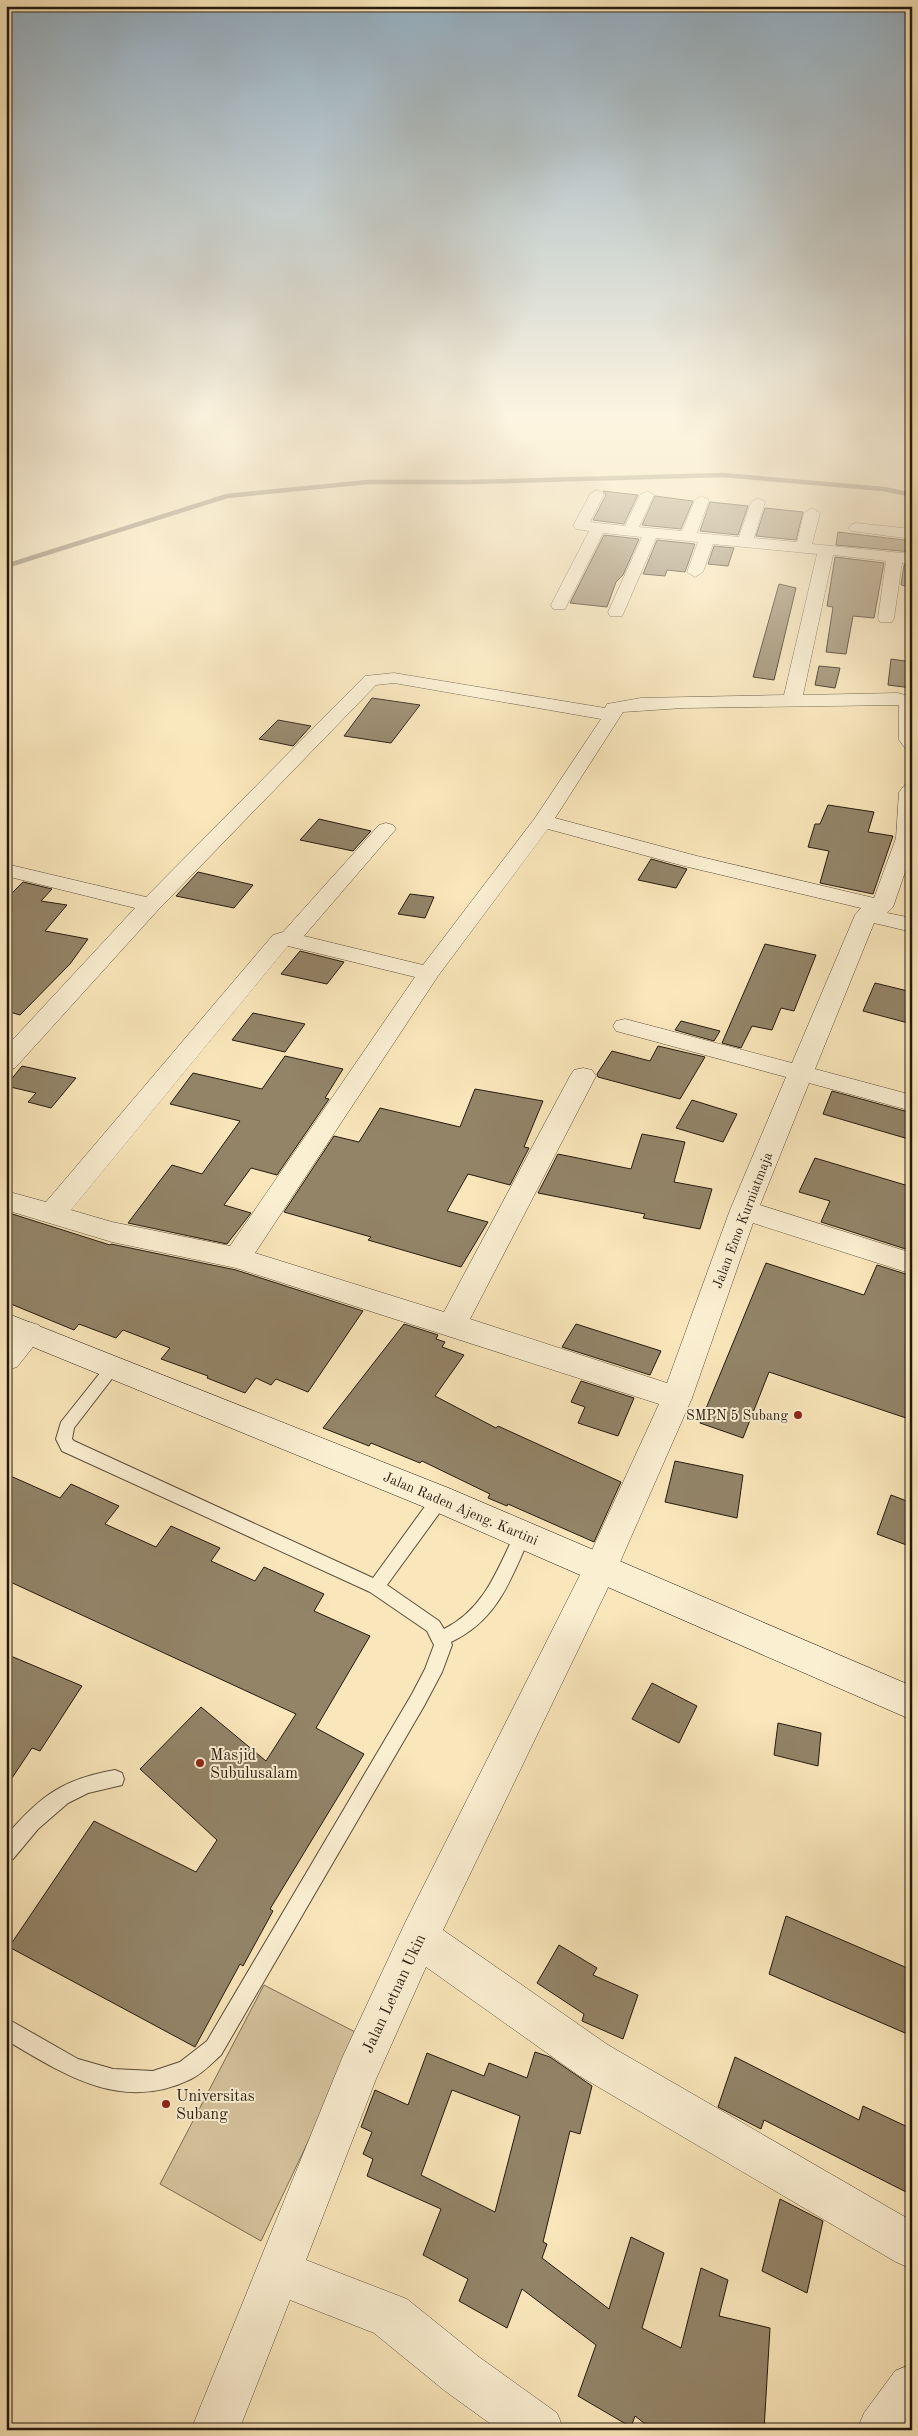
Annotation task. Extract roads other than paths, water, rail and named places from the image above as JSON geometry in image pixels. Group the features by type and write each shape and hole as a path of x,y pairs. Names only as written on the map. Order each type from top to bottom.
{"street":[{"path":"559,605 597,531"},
{"path":"627,531 912,559"},
{"path":"688,536 690,531"},
{"path":"745,542 749,531"},
{"path":"803,548 807,531"},
{"path":"881,531 912,534"},
{"path":"616,612 651,533"},
{"path":"694,572 707,538"},
{"path":"792,701 826,550"},
{"path":"886,618 895,557"},
{"path":"6,1062 150,905 371,680 394,678 613,715"},
{"path":"237,1258 429,973 543,821 613,715 614,708 641,704 898,699 908,702 908,740 912,744"},
{"name":"Jalan Emo Kurniatmaja","path":"600,1569 677,1398 744,1210 801,1073 909,838 908,792 912,789"},
{"path":"543,821 874,911 912,925"},
{"path":"52,1214 279,942 291,937 386,829"},
{"path":"6,891 14,872 104,892 150,905"},
{"path":"291,937 289,939 429,973"},
{"path":"624,1026 912,1103"},
{"path":"452,1325 582,1076"},
{"path":"6,1200 112,1232 237,1258 677,1398"},
{"path":"744,1210 912,1264"},
{"path":"6,1359 18,1329"},
{"name":"Jalan Raden Ajeng. Kartini","path":"18,1329 524,1534 600,1569 912,1702"},
{"name":"Jalan Letnan Ukin","path":"215,2430 358,2071 419,1937 600,1569"},
{"path":"419,1937 593,2060 912,2246"},
{"path":"278,2272 390,2316 462,2374 540,2430"},
{"path":"881,2430 912,2388"}],"lane":[{"path":"6,2028 73,2068 113,2080 153,2082 186,2071 214,2048 422,1693 433,1672 443,1645 433,1626 376,1587 68,1446 64,1439 67,1426 113,1367"},
{"path":"376,1587 440,1499"},
{"path":"440,1639 459,1632 471,1623 494,1596 524,1534"},
{"path":"6,1852 27,1824 51,1804 84,1785 115,1779"}],"waterway":[{"path":"6,566 118,531"}],"place":[{"name":"SMPN 5 Subang","path":"798,1415"},
{"name":"Masjid Subulusalam","path":"200,1763"},
{"name":"Universitas Subang","path":"166,2104"}]}
